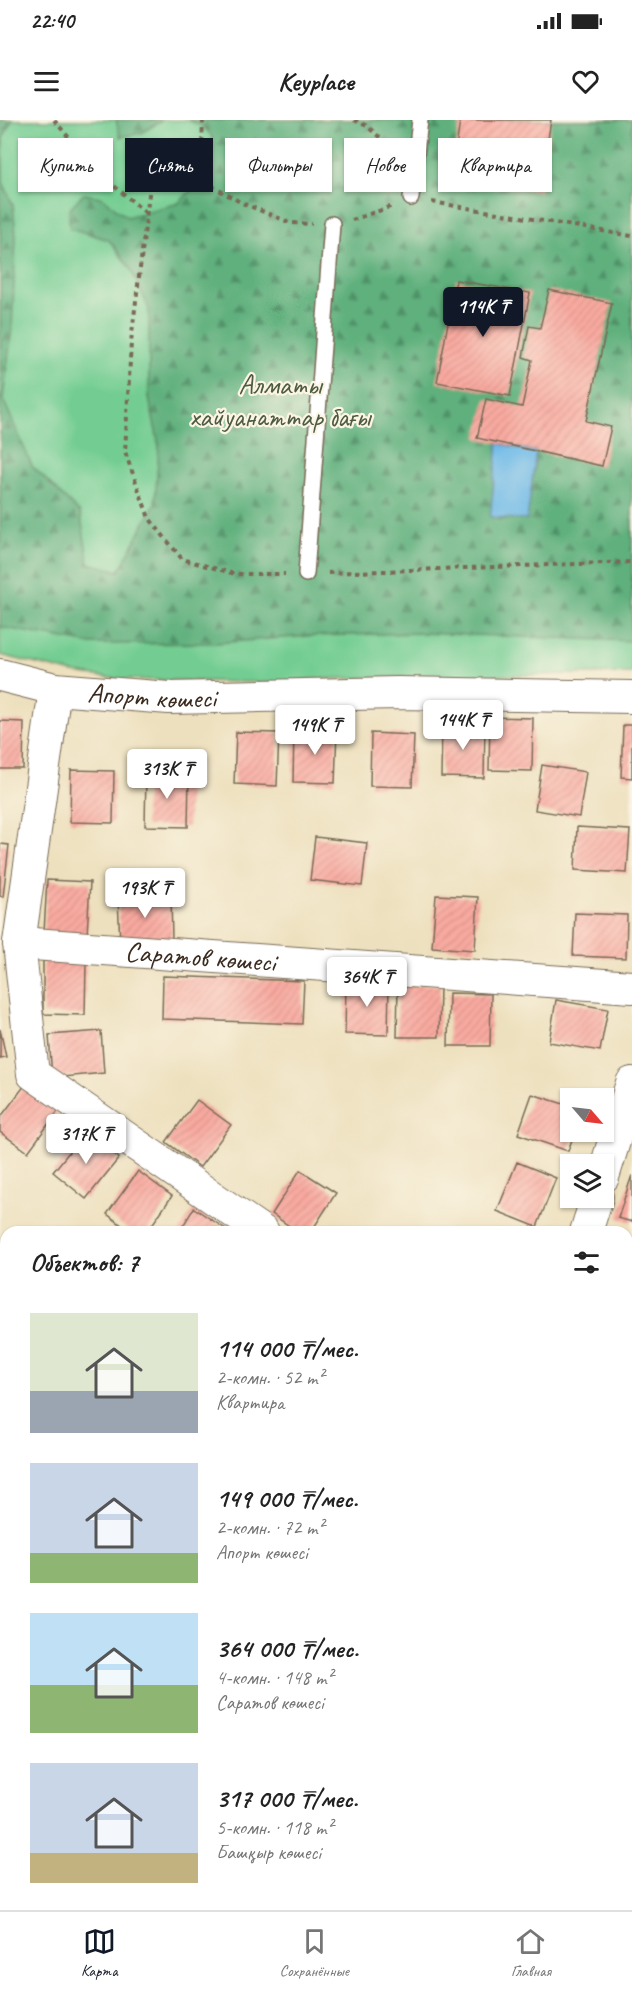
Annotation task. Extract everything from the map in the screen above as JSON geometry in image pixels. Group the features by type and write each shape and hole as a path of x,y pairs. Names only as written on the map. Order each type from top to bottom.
{"street":[{"name":"Апорт көшесі","path":"0,675 55,689 169,698 398,693 632,696"},
{"path":"55,689 19,943 33,1074 254,1226"},
{"name":"Саратов көшесі","path":"19,943 632,987"},
{"path":"610,1154 632,1083"},
{"path":"588,1226 594,1208"}],"lane":[{"path":"418,138 420,120"},
{"path":"411,198 412,192"},
{"path":"306,574 332,224"}],"path":[{"path":"54,120 99,173 146,214"},
{"path":"202,138 203,120"},
{"path":"354,120 367,126 381,138"},
{"path":"213,187 242,203 291,223 332,224 368,216 411,198 632,236"},
{"path":"149,192 131,342 125,452 149,518 182,559 236,574 306,574 632,562"}],"green space":[{"name":"Алматы хайуанаттар бағы","path":"0,120 632,120 632,673 311,679 282,683 117,679 74,673 0,655"},
{"name":"Алматы хайуанаттар бағы","path":"0,120 12,120 3,138 3,182 13,205 16,235 12,328 3,399 32,466 80,513 89,563 119,571 155,504 159,446 149,398 149,309 130,268 109,240 70,228 69,212 79,198 84,194 101,197 127,217 179,203 189,192 213,192 213,138 203,127 188,120 632,120 632,641 420,633 309,636 215,643 91,644 0,627"},
{"path":"116,120 162,120 142,133 120,137"}],"water":[{"path":"498,443 536,452 527,520 490,517"}],"building":[{"path":"460,120 551,120 548,138 458,138"},
{"path":"456,280 530,293 510,396 437,382"},
{"path":"549,290 612,303 586,421 611,427 602,466 477,438 486,399 522,407 532,360 523,357 529,326 540,328"},
{"path":"490,717 533,718 532,771 489,770"},
{"path":"0,721 24,722 23,769 0,769"},
{"path":"442,724 485,725 484,778 441,777"},
{"path":"623,725 632,725 632,778 621,777"},
{"path":"294,729 337,730 335,783 293,782"},
{"path":"236,732 279,733 277,786 234,784"},
{"path":"371,733 414,735 412,787 370,786"},
{"path":"542,765 586,772 579,817 535,810"},
{"path":"71,770 114,771 113,823 70,822"},
{"path":"146,773 189,774 188,827 145,826"},
{"path":"577,827 630,830 627,873 575,870"},
{"path":"315,837 367,843 362,886 310,880"},
{"path":"0,844 9,845 3,897 0,896"},
{"path":"47,880 90,882 87,935 44,932"},
{"path":"436,895 478,897 475,950 432,947"},
{"path":"171,896 172,939 120,942 118,899"},
{"path":"575,913 627,915 626,958 573,956"},
{"path":"43,961 86,962 85,1015 43,1014"},
{"path":"163,976 304,981 302,1024 162,1019"},
{"path":"346,981 389,982 388,1035 345,1034"},
{"path":"398,984 440,985 439,1037 397,1037"},
{"path":"449,993 491,994 490,1046 448,1046"},
{"path":"556,1000 608,1009 600,1051 549,1042"},
{"path":"0,1029 6,1057 0,1058"},
{"path":"101,1031 104,1073 52,1078 49,1035"},
{"path":"25,1085 59,1110 28,1152 0,1132 0,1118"},
{"path":"532,1094 560,1103 560,1142 571,1142 568,1151 518,1134"},
{"path":"197,1100 231,1125 200,1167 166,1142"},
{"path":"86,1131 119,1158 86,1199 53,1172"},
{"path":"517,1162 556,1178 537,1226 497,1211"},
{"path":"300,1170 336,1193 315,1226 289,1226 272,1214"},
{"path":"138,1171 172,1196 151,1226 123,1226 107,1214"},
{"path":"632,1175 632,1222 618,1218"},
{"path":"194,1208 221,1226 183,1226"}]}
